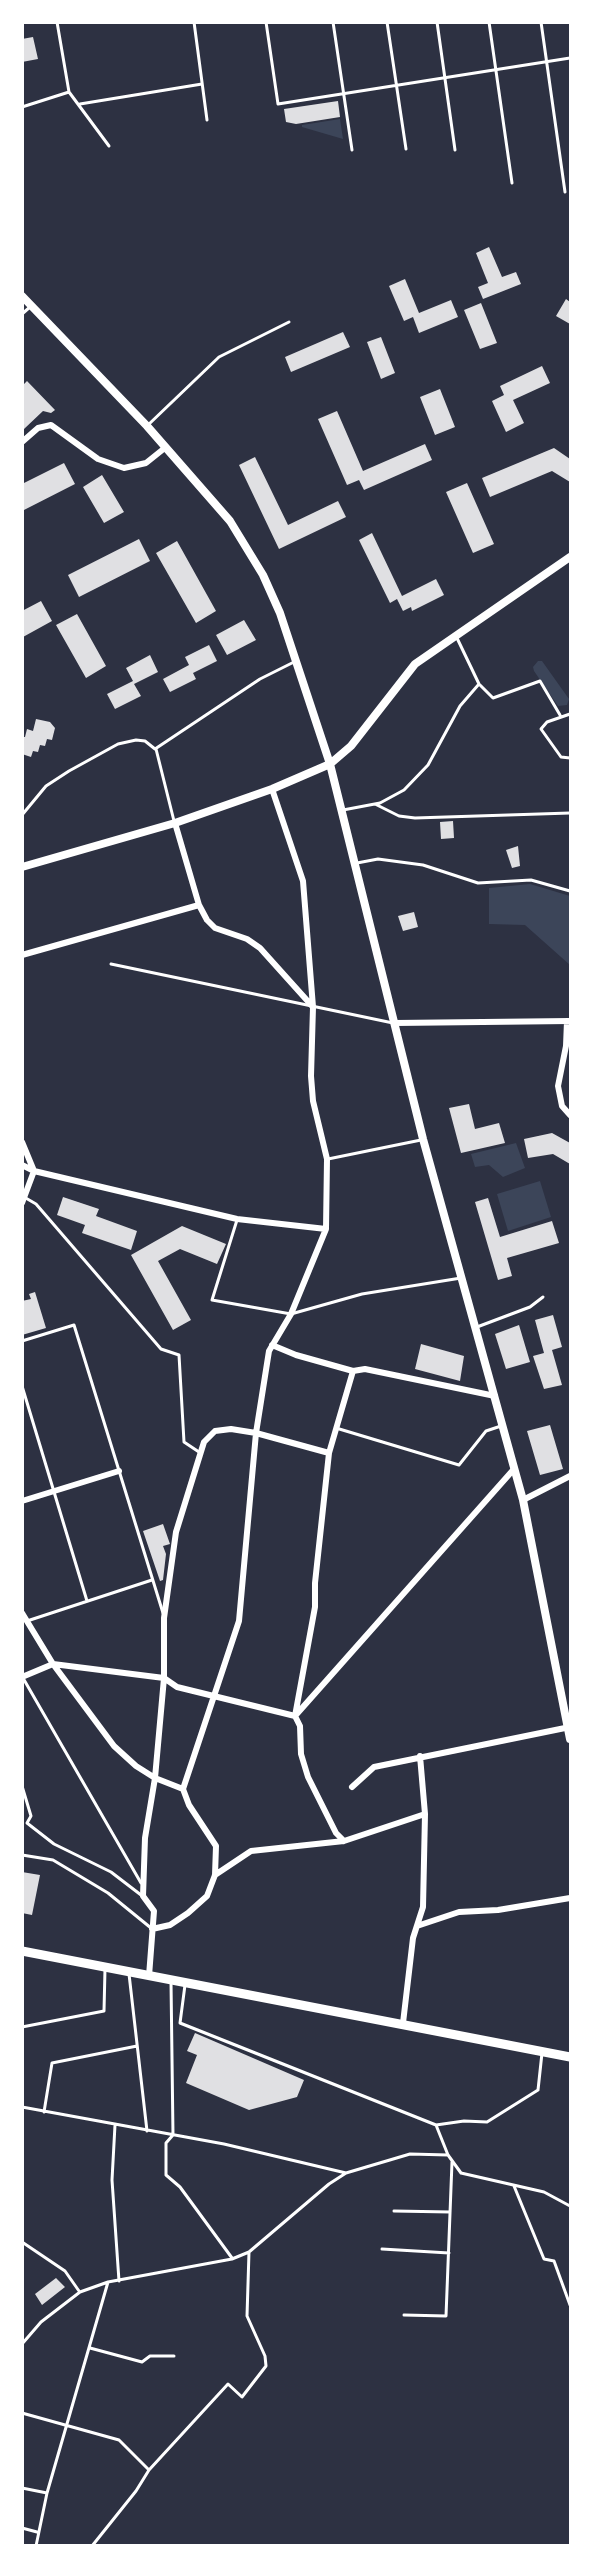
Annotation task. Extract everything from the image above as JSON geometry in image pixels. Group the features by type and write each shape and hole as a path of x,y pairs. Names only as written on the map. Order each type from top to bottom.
{"main road":[{"path":"22,296 147,426 230,521 249,552 280,613 330,764 423,1139 503,1425 522,1500 570,1739"},
{"path":"22,867 175,823 272,789 330,764 351,746 415,664 455,634 569,561"},
{"path":"22,1950 570,2057"}],"street":[{"path":"23,440 38,428 51,425 98,459 124,468 146,463 166,447"},
{"path":"152,1929 170,1925 188,1913 207,1896 215,1875 216,1846 189,1805 183,1789 239,1621 256,1433 272,1345 291,1314 326,1229 327,1160 313,1101 311,1076 313,1008 303,881 272,789"},
{"path":"175,823 199,904 207,920 216,928 247,939 260,948 313,1008"},
{"path":"22,955 199,904"},
{"path":"395,1023 569,1021 558,1086 562,1106 570,1115"},
{"path":"22,1142 34,1171 23,1199"},
{"path":"22,1165 34,1171 237,1219 326,1229"},
{"path":"272,1345 296,1355 352,1371 365,1369 495,1396"},
{"path":"344,1840 336,1833 308,1777 301,1754 300,1726 295,1716 315,1607 315,1583 329,1453 352,1371"},
{"path":"149,1976 154,1911 143,1896 145,1838 155,1778 164,1678 164,1618 176,1532 200,1453 206,1438 215,1431 231,1429 256,1433 329,1453"},
{"path":"295,1716 514,1469"},
{"path":"22,1502 119,1471"},
{"path":"522,1500 570,1476"},
{"path":"22,1613 53,1664 114,1746 136,1766 155,1778 183,1789"},
{"path":"22,1677 53,1664 164,1678 177,1687 295,1716"},
{"path":"352,1786 374,1767 569,1728"},
{"path":"403,2023 413,1938 423,1907 425,1814 420,1756"},
{"path":"215,1875 251,1851 344,1840 425,1814"},
{"path":"417,1926 459,1912 498,1910 570,1898"}],"lane":[{"path":"57,22 69,92 109,146"},
{"path":"194,22 207,120"},
{"path":"266,22 278,104 570,58"},
{"path":"333,22 352,150"},
{"path":"387,22 406,149"},
{"path":"437,22 455,150"},
{"path":"489,22 512,183"},
{"path":"541,22 565,192"},
{"path":"80,104 202,84"},
{"path":"22,107 69,92"},
{"path":"22,314 32,306"},
{"path":"147,426 219,357 289,322"},
{"path":"455,634 479,684 493,698 540,681 560,715"},
{"path":"155,749 260,679 296,662"},
{"path":"341,810 375,804 404,790 428,765 460,706 479,684"},
{"path":"570,714 560,715 547,722 542,729 561,757 570,758"},
{"path":"22,815 46,786 118,744 136,740 145,741 155,749 175,823"},
{"path":"375,804 399,816 415,818 570,813"},
{"path":"355,863 378,859 423,865 477,883 531,880 570,891"},
{"path":"111,964 313,1008 395,1023"},
{"path":"327,1160 423,1139"},
{"path":"23,1199 36,1204 161,1349 179,1355 184,1442 200,1453"},
{"path":"237,1219 212,1300 291,1314 362,1294 463,1278"},
{"path":"475,1328 530,1307 543,1297"},
{"path":"22,1341 74,1325 164,1618"},
{"path":"22,1386 87,1601"},
{"path":"336,1428 459,1465 486,1431 503,1425"},
{"path":"26,1622 152,1580"},
{"path":"22,1677 140,1878 143,1896"},
{"path":"22,1786 30,1816 27,1823"},
{"path":"22,1821 54,1844 111,1872 143,1896"},
{"path":"22,1854 53,1860 108,1893 152,1929"},
{"path":"22,2027 105,2011 105,1967"},
{"path":"129,1972 147,2131"},
{"path":"171,1980 172,2135 166,2143 166,2175 180,2187 232,2259"},
{"path":"185,1983 180,2023 436,2125 464,2121 487,2122 538,2090 542,2051"},
{"path":"44,2112 52,2063 137,2046"},
{"path":"22,2107 172,2135 346,2173"},
{"path":"115,2125 112,2180 119,2281"},
{"path":"436,2125 448,2154 461,2173 544,2192 570,2206"},
{"path":"22,2344 41,2322 80,2292 108,2282 232,2259 249,2252 329,2184 346,2173 410,2154 448,2154"},
{"path":"404,2315 446,2316 452,2160"},
{"path":"514,2186 544,2259 554,2261 570,2305"},
{"path":"394,2211 450,2212"},
{"path":"22,2242 65,2271 80,2292"},
{"path":"382,2249 448,2253"},
{"path":"92,2546 136,2491 149,2470 228,2384 242,2397 266,2366 265,2356 248,2316 249,2252"},
{"path":"36,2546 37,2532 47,2493 108,2282"},
{"path":"90,2348 142,2362 150,2356 174,2356"},
{"path":"22,2413 119,2440 149,2470"},
{"path":"22,2488 47,2493"},
{"path":"22,2528 37,2532"}],"shaded area":[{"path":"340,119 343,139 302,127 302,125"},
{"path":"538,661 542,661 569,699 567,705 558,706 534,671 533,667"},
{"path":"530,884 570,896 570,965 525,925 489,924 489,888"},
{"path":"516,1143 525,1168 503,1177 489,1165 475,1167 471,1154"},
{"path":"540,1181 551,1217 508,1231 497,1194"}],"building":[{"path":"33,37 38,59 22,62 22,39"},
{"path":"338,101 340,117 296,124 286,122 284,109"},
{"path":"489,247 502,277 516,272 521,284 483,299 478,287 488,283 476,253"},
{"path":"405,279 419,313 451,300 458,317 419,333 413,317 404,321 389,286"},
{"path":"566,299 570,302 570,324 556,316"},
{"path":"481,303 497,343 480,349 464,310"},
{"path":"343,332 350,347 291,372 285,357"},
{"path":"381,337 395,373 381,379 367,342"},
{"path":"542,366 550,383 513,400 524,423 506,432 492,401 504,395 500,386"},
{"path":"27,381 55,410 51,413 43,411 24,429 22,386"},
{"path":"440,389 455,427 435,435 420,397"},
{"path":"337,411 363,471 425,444 432,460 364,490 359,480 347,485 318,419"},
{"path":"554,448 570,459 570,482 552,471 490,497 482,478"},
{"path":"255,457 288,525 338,501 346,517 279,549 239,465"},
{"path":"64,463 75,484 22,511 22,484"},
{"path":"102,475 124,512 104,523 83,487"},
{"path":"467,483 494,544 473,553 446,492"},
{"path":"372,533 402,596 436,579 444,595 412,611 411,607 403,611 397,599 390,603 359,540"},
{"path":"139,539 150,561 79,597 68,575"},
{"path":"177,541 216,611 196,623 156,553"},
{"path":"41,601 52,621 23,637 22,611"},
{"path":"77,614 106,666 86,678 56,625"},
{"path":"244,620 256,640 227,655 216,635"},
{"path":"209,645 217,661 193,673 196,679 170,692 163,679 189,665 185,657"},
{"path":"150,655 158,672 134,684 141,696 115,709 107,694 133,681 126,668"},
{"path":"36,719 50,722 55,728 52,740 47,739 45,746 40,745 38,752 33,751 31,757 22,754 22,737 25,737 27,729 33,731"},
{"path":"453,821 454,838 441,839 440,822"},
{"path":"518,846 520,866 512,868 506,850"},
{"path":"414,912 418,927 403,931 398,916"},
{"path":"469,1104 475,1129 499,1123 505,1143 461,1153 449,1108"},
{"path":"552,1133 570,1143 570,1164 553,1154 528,1158 524,1139"},
{"path":"63,1197 99,1209 96,1216 137,1231 131,1250 82,1233 85,1225 57,1215"},
{"path":"488,1198 500,1237 552,1221 559,1243 507,1258 512,1276 498,1280 475,1202"},
{"path":"182,1226 226,1244 217,1264 180,1249 158,1261 191,1320 173,1330 131,1255"},
{"path":"35,1292 46,1328 22,1335 22,1301 31,1299 29,1294"},
{"path":"553,1315 562,1347 552,1350 562,1385 544,1389 533,1356 544,1353 535,1320"},
{"path":"519,1325 530,1362 506,1369 495,1334"},
{"path":"421,1344 464,1356 460,1381 415,1369"},
{"path":"550,1425 563,1469 540,1475 527,1431"},
{"path":"163,1524 170,1544 163,1546 166,1554 163,1580 160,1581 143,1531"},
{"path":"22,1872 40,1875 32,1915 22,1913"},
{"path":"195,2033 304,2080 297,2097 249,2110 186,2083 197,2055 187,2051"},
{"path":"56,2278 65,2287 42,2305 35,2294"}]}
